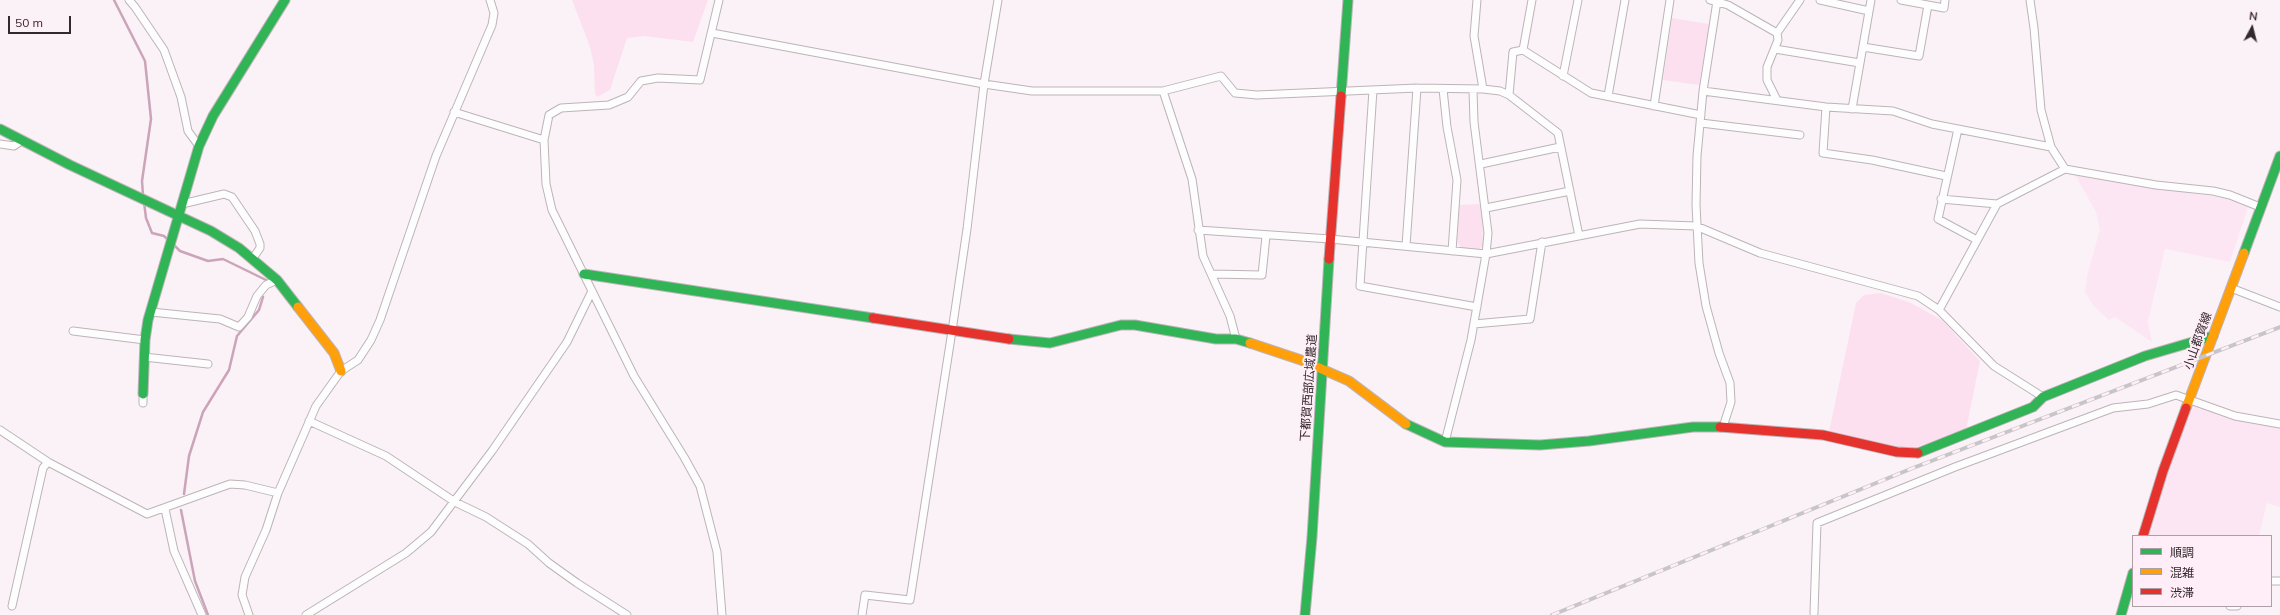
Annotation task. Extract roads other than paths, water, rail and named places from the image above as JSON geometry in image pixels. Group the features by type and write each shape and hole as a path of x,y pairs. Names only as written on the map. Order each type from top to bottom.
{"street":[{"path":"129,0 164,50 181,98 188,131 199,146"},
{"path":"143,399 145,340 151,312 199,146 213,116 285,0"},
{"path":"249,615 242,594 245,577 266,530 278,493 301,444 309,421 329,386 342,371 358,360 371,340 380,320 436,156 492,25 494,12 490,0"},
{"path":"720,0 700,80 658,78 641,81 628,97 609,105 561,108 549,115 544,140 546,184 552,210 634,376 684,456 700,486 717,552 722,615"},
{"path":"862,615 865,595 910,600 952,331 967,228 984,84 998,0"},
{"name":"下都賀西部広域農道","path":"1305,615 1312,537 1330,239 1348,0"},
{"path":"1477,0 1474,36 1484,88"},
{"path":"1523,50 1532,0"},
{"path":"1563,76 1578,0"},
{"path":"1608,96 1625,0"},
{"path":"1654,106 1670,0"},
{"path":"1777,100 1767,80 1767,67 1778,40 1777,33 1800,0"},
{"path":"1820,0 1869,11"},
{"path":"1852,109 1871,0"},
{"path":"1901,0 1944,8 1945,0"},
{"path":"2030,0 2041,110 2051,148 2065,169"},
{"path":"1723,427 1731,402 1730,383 1719,353 1706,306 1696,226 1695,183 1703,91 1714,1 1728,2 1777,33"},
{"path":"1863,47 1919,56 1928,5"},
{"path":"712,33 984,84 1032,91 1163,91 1221,76 1234,93 1257,95 1417,88 1473,90 1484,88 1500,91 1509,95 1558,133 1579,236"},
{"path":"1775,49 1860,63"},
{"path":"1509,95 1513,52 1523,50 1591,93 1701,115"},
{"path":"1406,246 1417,88"},
{"path":"1443,89 1447,127 1457,180 1452,251"},
{"path":"1373,90 1360,286 1477,307"},
{"path":"1445,442 1465,369 1486,254 1488,232 1474,122 1473,90"},
{"path":"1163,91 1192,179 1198,230 1203,256 1230,316 1236,339"},
{"path":"1703,91 1826,107 1893,111 1932,124 2051,148"},
{"path":"1826,107 1823,153 1872,160 1946,176"},
{"path":"454,112 544,140"},
{"path":"1700,123 1800,135"},
{"path":"0,128 21,141 211,231 253,258 277,280 329,347 342,371"},
{"path":"1958,129 1946,176 1938,219 1977,240"},
{"path":"0,144 14,146 21,141"},
{"path":"1480,164 1560,147"},
{"name":"小山都賀線","path":"2143,535 2152,502 2212,336 2280,156"},
{"path":"1941,199 1997,204 2065,169 2156,185 2213,191 2230,195 2260,207"},
{"path":"1486,208 1570,191"},
{"path":"182,204 224,194 232,197 255,231 260,244 260,248 253,258"},
{"path":"1939,310 1997,204"},
{"path":"1198,230 1266,236 1330,239 1486,254 1640,224 1696,226 1760,253 1918,296 1939,310 1994,366 2043,397"},
{"path":"1212,274 1262,275 1266,236"},
{"path":"1474,324 1530,319 1542,242"},
{"path":"584,274 952,331 1050,344 1066,341 1108,327 1135,325 1216,339 1236,339 1322,369 1350,381 1376,403 1411,427 1445,442 1540,445 1596,440 1693,427 1723,427 1823,435 1897,452 1914,454 1930,449 2033,407 2043,397 2145,356 2212,336"},
{"path":"151,312 220,319 239,327 248,317 257,296 266,285 277,280"},
{"path":"2231,288 2280,307"},
{"path":"306,615 406,553 431,532 455,502 567,342 592,291"},
{"path":"73,331 145,340"},
{"path":"144,356 208,364"},
{"path":"1814,613 1817,523 1955,467 2113,408 2148,404 2176,395 2236,416 2280,424"},
{"path":"309,421 386,456 455,502 486,517 514,534 549,564 627,615"},
{"path":"0,430 48,462 147,514 165,509 205,491 230,484 245,485 278,493"},
{"path":"12,606 43,468 48,462"},
{"path":"165,509 174,551 202,615"},
{"path":"2121,615 2130,593 2132,580"}],"waterway":[{"path":"114,0 145,61 151,119 142,181 143,195"},
{"path":"144,202 146,218 152,233 164,236 169,241"},
{"path":"173,244 180,251 208,261 223,259 266,280"},
{"path":"184,494 189,456 203,412 229,370 237,336 259,310 263,297"},
{"path":"181,510 195,581 208,615"}],"railway":[{"path":"1552,615 1913,468 2280,327"}]}
